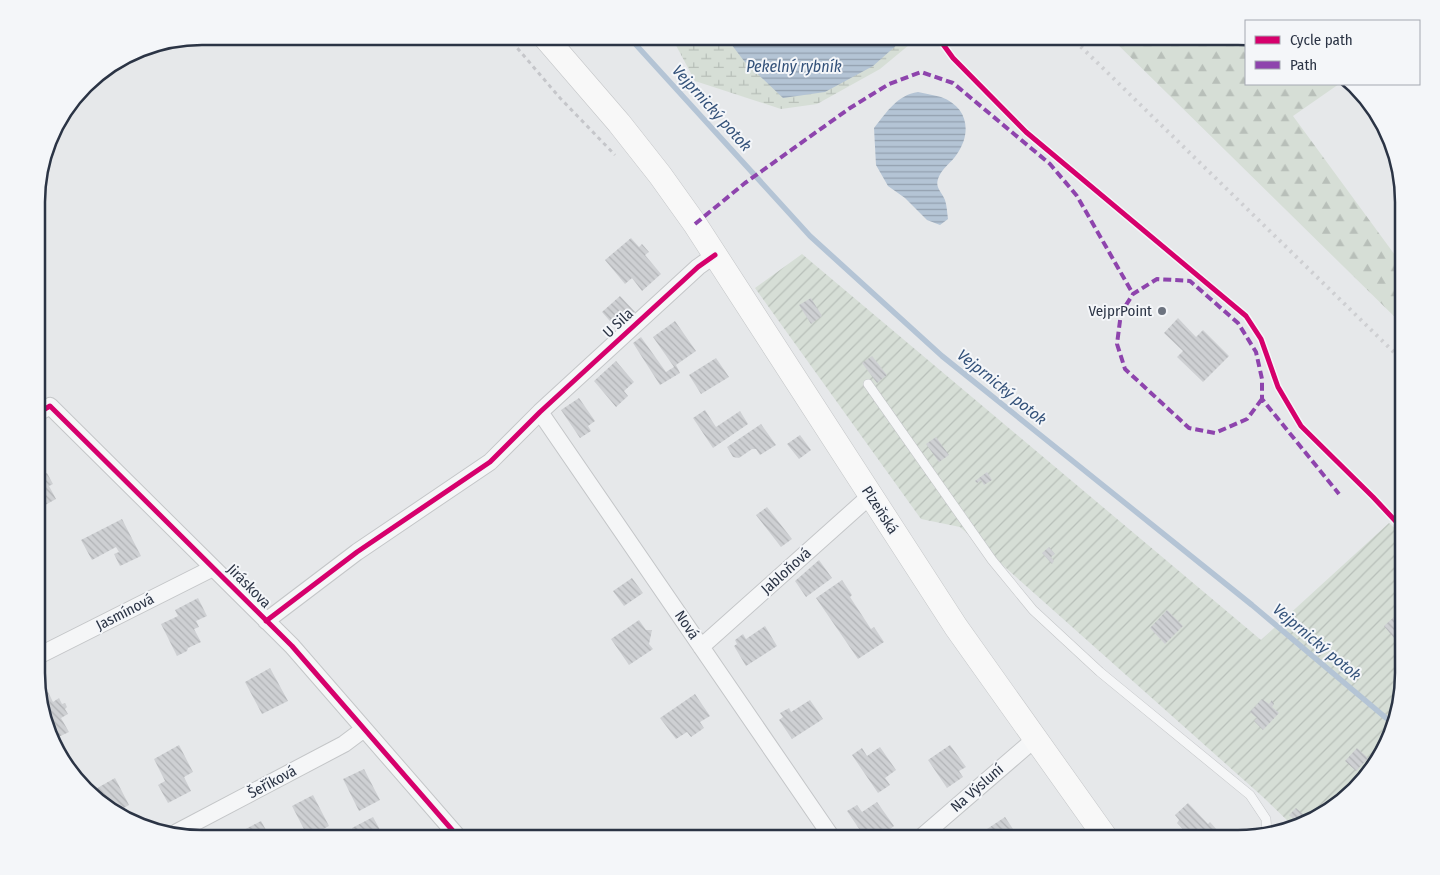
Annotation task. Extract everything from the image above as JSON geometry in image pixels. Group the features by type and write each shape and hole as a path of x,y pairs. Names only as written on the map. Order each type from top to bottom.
{"main road":[{"name":"Plzeňská","path":"552,45 619,123 660,176 715,254 956,627 1100,830"}],"street":[{"name":"U Sila","path":"266,621 357,552 490,462 540,412 698,267 715,254"},
{"name":"Jiráskova","path":"45,411 213,568 292,646 452,830"},
{"name":"Nová","path":"540,412 827,830"},
{"name":"Jabloňová","path":"701,647 870,496"},
{"name":"Jasmínová","path":"45,652 213,568"},
{"name":"Šeříková","path":"183,829 344,744 364,729"},
{"name":"Na Výsluní","path":"928,830 1036,738"}],"lane":[{"path":"868,384 992,560 1033,610 1100,672 1250,795 1266,819 1267,827"}],"path":[{"path":"515,45 560,98 618,157"}],"green space":[{"path":"676,45 909,45 880,69 817,104 781,109 695,81"},
{"path":"1118,45 1245,45 1245,85 1338,85 1293,116 1395,255 1395,317"},
{"path":"802,254 1261,640 1389,523 1395,529 1395,683 1387,723 1369,760 1356,777 1325,804 1289,822 960,527 921,519 755,288"}],"water":[{"name":"Pekelný rybník","path":"732,45 897,45 873,66 825,92 783,98 744,61"},
{"path":"918,92 950,101 957,107 965,121 966,129 962,146 938,179 937,185 945,200 948,219 940,225 927,220 905,198 888,186 876,165 874,128 898,100"}],"building":[{"path":"631,238 639,247 642,244 649,252 645,255 661,274 642,291 632,278 625,284 605,260"},
{"path":"620,296 635,312 616,328 602,312"},
{"path":"811,298 822,316 811,324 799,305"},
{"path":"1178,318 1196,337 1203,330 1229,356 1203,382 1177,357 1183,351 1164,333"},
{"path":"675,321 696,351 676,365 680,373 660,385 633,343 641,337 666,372 674,367 653,337"},
{"path":"872,356 887,375 877,383 862,363"},
{"path":"716,358 729,377 701,394 689,375"},
{"path":"616,361 634,382 624,391 628,396 616,407 594,381"},
{"path":"579,398 595,421 588,426 591,431 580,438 561,410"},
{"path":"705,410 716,427 740,411 748,424 713,448 693,418"},
{"path":"761,424 776,445 760,455 756,449 752,449 739,458 733,457 727,447"},
{"path":"800,435 811,450 799,459 787,444"},
{"path":"936,437 949,455 939,462 926,444"},
{"path":"987,472 992,480 984,485 981,480 977,483 975,481"},
{"path":"47,473 53,484 49,486 56,499 45,505 45,474"},
{"path":"767,507 792,539 781,547 756,515"},
{"path":"122,519 141,556 120,566 114,554 119,552 116,547 92,560 81,540"},
{"path":"1049,547 1055,554 1051,557 1054,561 1052,564 1042,553"},
{"path":"819,560 832,578 806,597 795,581"},
{"path":"632,578 643,593 624,606 613,591"},
{"path":"842,580 852,595 850,597 871,629 874,627 884,642 858,659 816,598"},
{"path":"198,598 207,616 196,621 199,627 194,629 201,642 177,656 161,624 178,616 175,610"},
{"path":"1167,610 1183,626 1165,644 1150,628"},
{"path":"1395,616 1395,639 1384,626"},
{"path":"639,620 646,630 652,630 649,644 653,649 629,665 611,639"},
{"path":"765,626 777,646 746,666 734,646 737,644 735,640 743,634 746,639"},
{"path":"270,668 288,701 262,714 245,682"},
{"path":"48,692 53,702 59,698 62,704 65,703 67,707 65,709 68,714 61,718 69,732 59,737 48,704 46,693"},
{"path":"695,694 710,716 700,722 704,728 691,737 687,732 676,739 660,718"},
{"path":"1262,699 1269,704 1272,700 1274,704 1272,707 1279,713 1263,730 1254,721 1257,718 1250,712"},
{"path":"810,700 823,719 792,739 779,720 783,717 780,713 789,708 791,712"},
{"path":"179,745 193,772 184,777 191,791 168,803 158,785 165,781 154,759"},
{"path":"950,745 966,767 959,771 963,777 947,788 928,760"},
{"path":"880,747 896,770 885,778 890,785 878,793 852,755 862,748 867,756"},
{"path":"1357,748 1368,758 1356,771 1345,761"},
{"path":"364,769 380,800 359,811 343,779"},
{"path":"115,778 129,805 122,809 96,789"},
{"path":"313,795 329,826 321,830 304,830 292,806"},
{"path":"877,802 894,826 889,830 860,830 847,811 857,805 862,812"},
{"path":"1188,803 1208,824 1210,822 1217,830 1184,830 1177,823 1179,820 1175,815"},
{"path":"1296,808 1304,815 1294,819 1289,815"},
{"path":"373,817 380,830 353,830 352,828"},
{"path":"1005,817 1014,830 986,830"},
{"path":"261,821 266,830 244,830"}],"waterway":[{"name":"Vejprnický potok","path":"636,45 810,236 942,356 1252,605 1388,720"}],"railway":[{"path":"1079,45 1395,353"}],"marked path":[{"path":"695,224 745,183 850,108 889,84 921,72 953,83 1050,164 1077,196 1133,294"},
{"path":"1262,399 1247,419 1215,433 1189,428 1125,369 1117,344 1121,313 1133,294 1157,279 1190,281 1238,323 1256,352 1262,379 1262,399 1339,494"}],"cycle path":[{"path":"944,45 953,58 1026,132 1246,316 1261,339 1278,387 1301,426 1395,520"},
{"path":"266,621 357,552 490,462 540,412 698,267 715,255"},
{"path":"45,409 50,406 292,646 452,830"}],"place":[{"name":"VejprPoint","path":"1162,311"}]}
